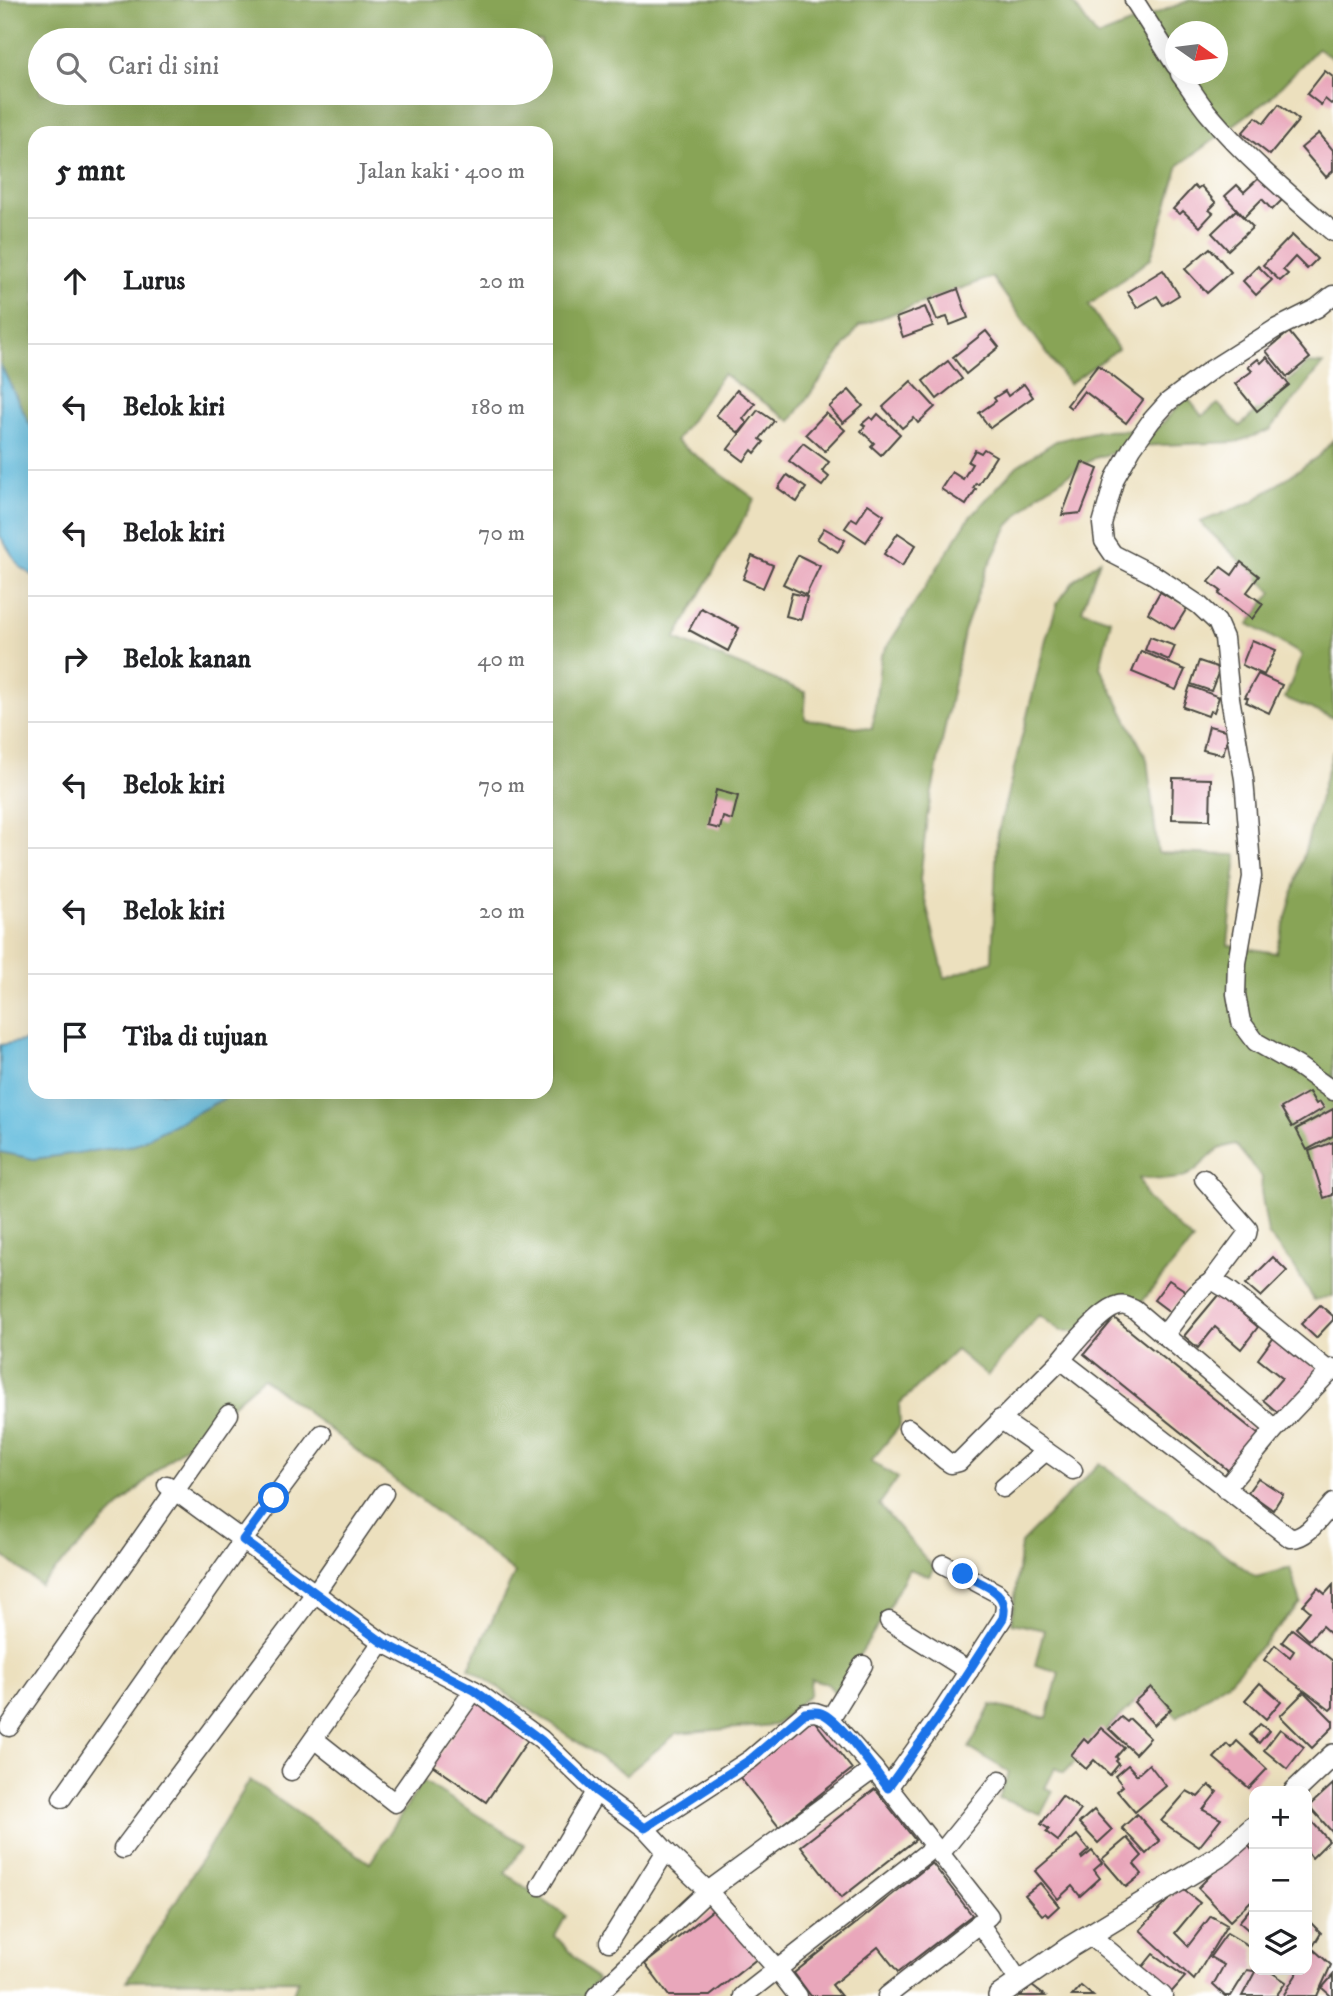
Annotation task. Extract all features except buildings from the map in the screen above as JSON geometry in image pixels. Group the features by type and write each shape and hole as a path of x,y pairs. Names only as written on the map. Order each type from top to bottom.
{"street":[{"path":"1134,0 1165,50"},
{"path":"1187,84 1208,113 1247,154 1333,232"},
{"path":"1333,295 1317,308 1275,329 1212,369 1168,402 1132,448 1115,478 1102,524 1104,541 1114,554 1154,575 1199,606 1217,622 1224,638 1230,698 1244,779 1252,877 1237,963 1236,994 1241,1022 1256,1042 1298,1066 1333,1091"},
{"path":"1164,1335 1191,1301 1211,1282 1247,1234 1248,1229 1204,1179"},
{"path":"1211,1282 1218,1282 1331,1370 1225,1489"},
{"path":"908,1428 945,1460 954,1464 963,1460 1000,1419 1061,1360 1082,1334 1119,1306 1135,1310 1275,1430"},
{"path":"1061,1360 1292,1539 1303,1535 1333,1503"},
{"path":"9,1727 172,1488 229,1414"},
{"path":"1000,1419 1073,1470"},
{"path":"62,1798 243,1540 322,1434"},
{"path":"1003,1488 1045,1451"},
{"path":"172,1488 382,1642 474,1690 541,1740 597,1792 645,1828 708,1891 798,1996"},
{"path":"123,1849 316,1592 384,1493"},
{"path":"888,1788 1003,1618 1006,1603 997,1592 943,1564"},
{"path":"888,1621 969,1671"},
{"path":"291,1771 382,1642"},
{"path":"830,1719 863,1665"},
{"path":"314,1739 395,1803 474,1690"},
{"path":"645,1828 751,1759 805,1713 821,1713 830,1719 874,1769 989,1916 887,1996"},
{"path":"1300,1786 1333,1755"},
{"path":"596,1996 708,1891 874,1769"},
{"path":"743,1996 937,1851 1000,1780"},
{"path":"540,1886 597,1792"},
{"path":"999,1996 1090,1935 1223,1854 1249,1832"},
{"path":"609,1942 666,1851"},
{"path":"979,1923 1020,1982"},
{"path":"1090,1935 1163,1996"}],"green space":[{"path":"0,0 1071,0 1097,37 1190,0 1333,0 1333,59 1318,48 1269,99 1179,165 1151,258 1089,305 1118,349 1069,384 992,277 859,326 791,421 723,374 676,441 755,499 675,639 805,692 805,719 872,729 881,656 969,518 1017,466 1056,441 1098,431 1156,430 1187,397 1202,416 1218,404 1240,426 1308,363 1323,364 1270,430 1237,442 1136,446 1095,458 1039,494 1008,526 986,571 964,632 927,817 920,880 945,978 992,961 997,837 1046,639 1058,602 1074,581 1100,560 1082,610 1111,620 1100,667 1147,759 1158,853 1237,855 1228,945 1276,953 1333,751 1333,1296 1314,1300 1294,1267 1268,1234 1261,1191 1262,1177 1235,1144 1215,1151 1188,1175 1168,1179 1139,1178 1147,1198 1193,1241 1139,1305 1126,1293 1079,1331 1061,1331 1039,1315 987,1376 956,1350 899,1404 900,1426 871,1461 898,1478 879,1505 934,1568 929,1576 909,1569 882,1620 835,1693 827,1683 811,1679 809,1695 775,1725 677,1733 626,1775 469,1668 515,1573 263,1378 154,1473 40,1585 0,1553 0,1152 34,1159 134,1145 223,1099 553,1099 553,126 28,126 28,421 0,364"},
{"path":"1333,440 1333,718 1285,698 1302,655 1249,624 1272,592 1200,522 1252,502 1320,455"},
{"path":"1100,1463 1256,1577 1290,1568 1301,1603 1229,1681 1177,1717 1150,1687 1064,1773 1055,1768 1045,1788 1053,1791 1041,1814 999,1798 1009,1772 969,1748 991,1705 1047,1718 1059,1672 1035,1665 1044,1630 1012,1623 1021,1543"},
{"path":"250,1780 370,1863 423,1781 525,1845 505,1873 566,1916 555,1936 597,1979 585,1996 292,1996 298,1980 127,1981"}],"water":[{"path":"0,364 28,421 28,572 20,567 0,536"},
{"path":"28,1038 28,1099 223,1099 135,1145 34,1159 0,1152 0,1045"}],"route":[{"path":"274,1498 243,1540 382,1642 474,1690 541,1740 597,1792 645,1828 751,1759 805,1713 810,1712 821,1713 834,1721 888,1788 940,1715 1006,1610 1006,1603 997,1592 963,1574"}]}
